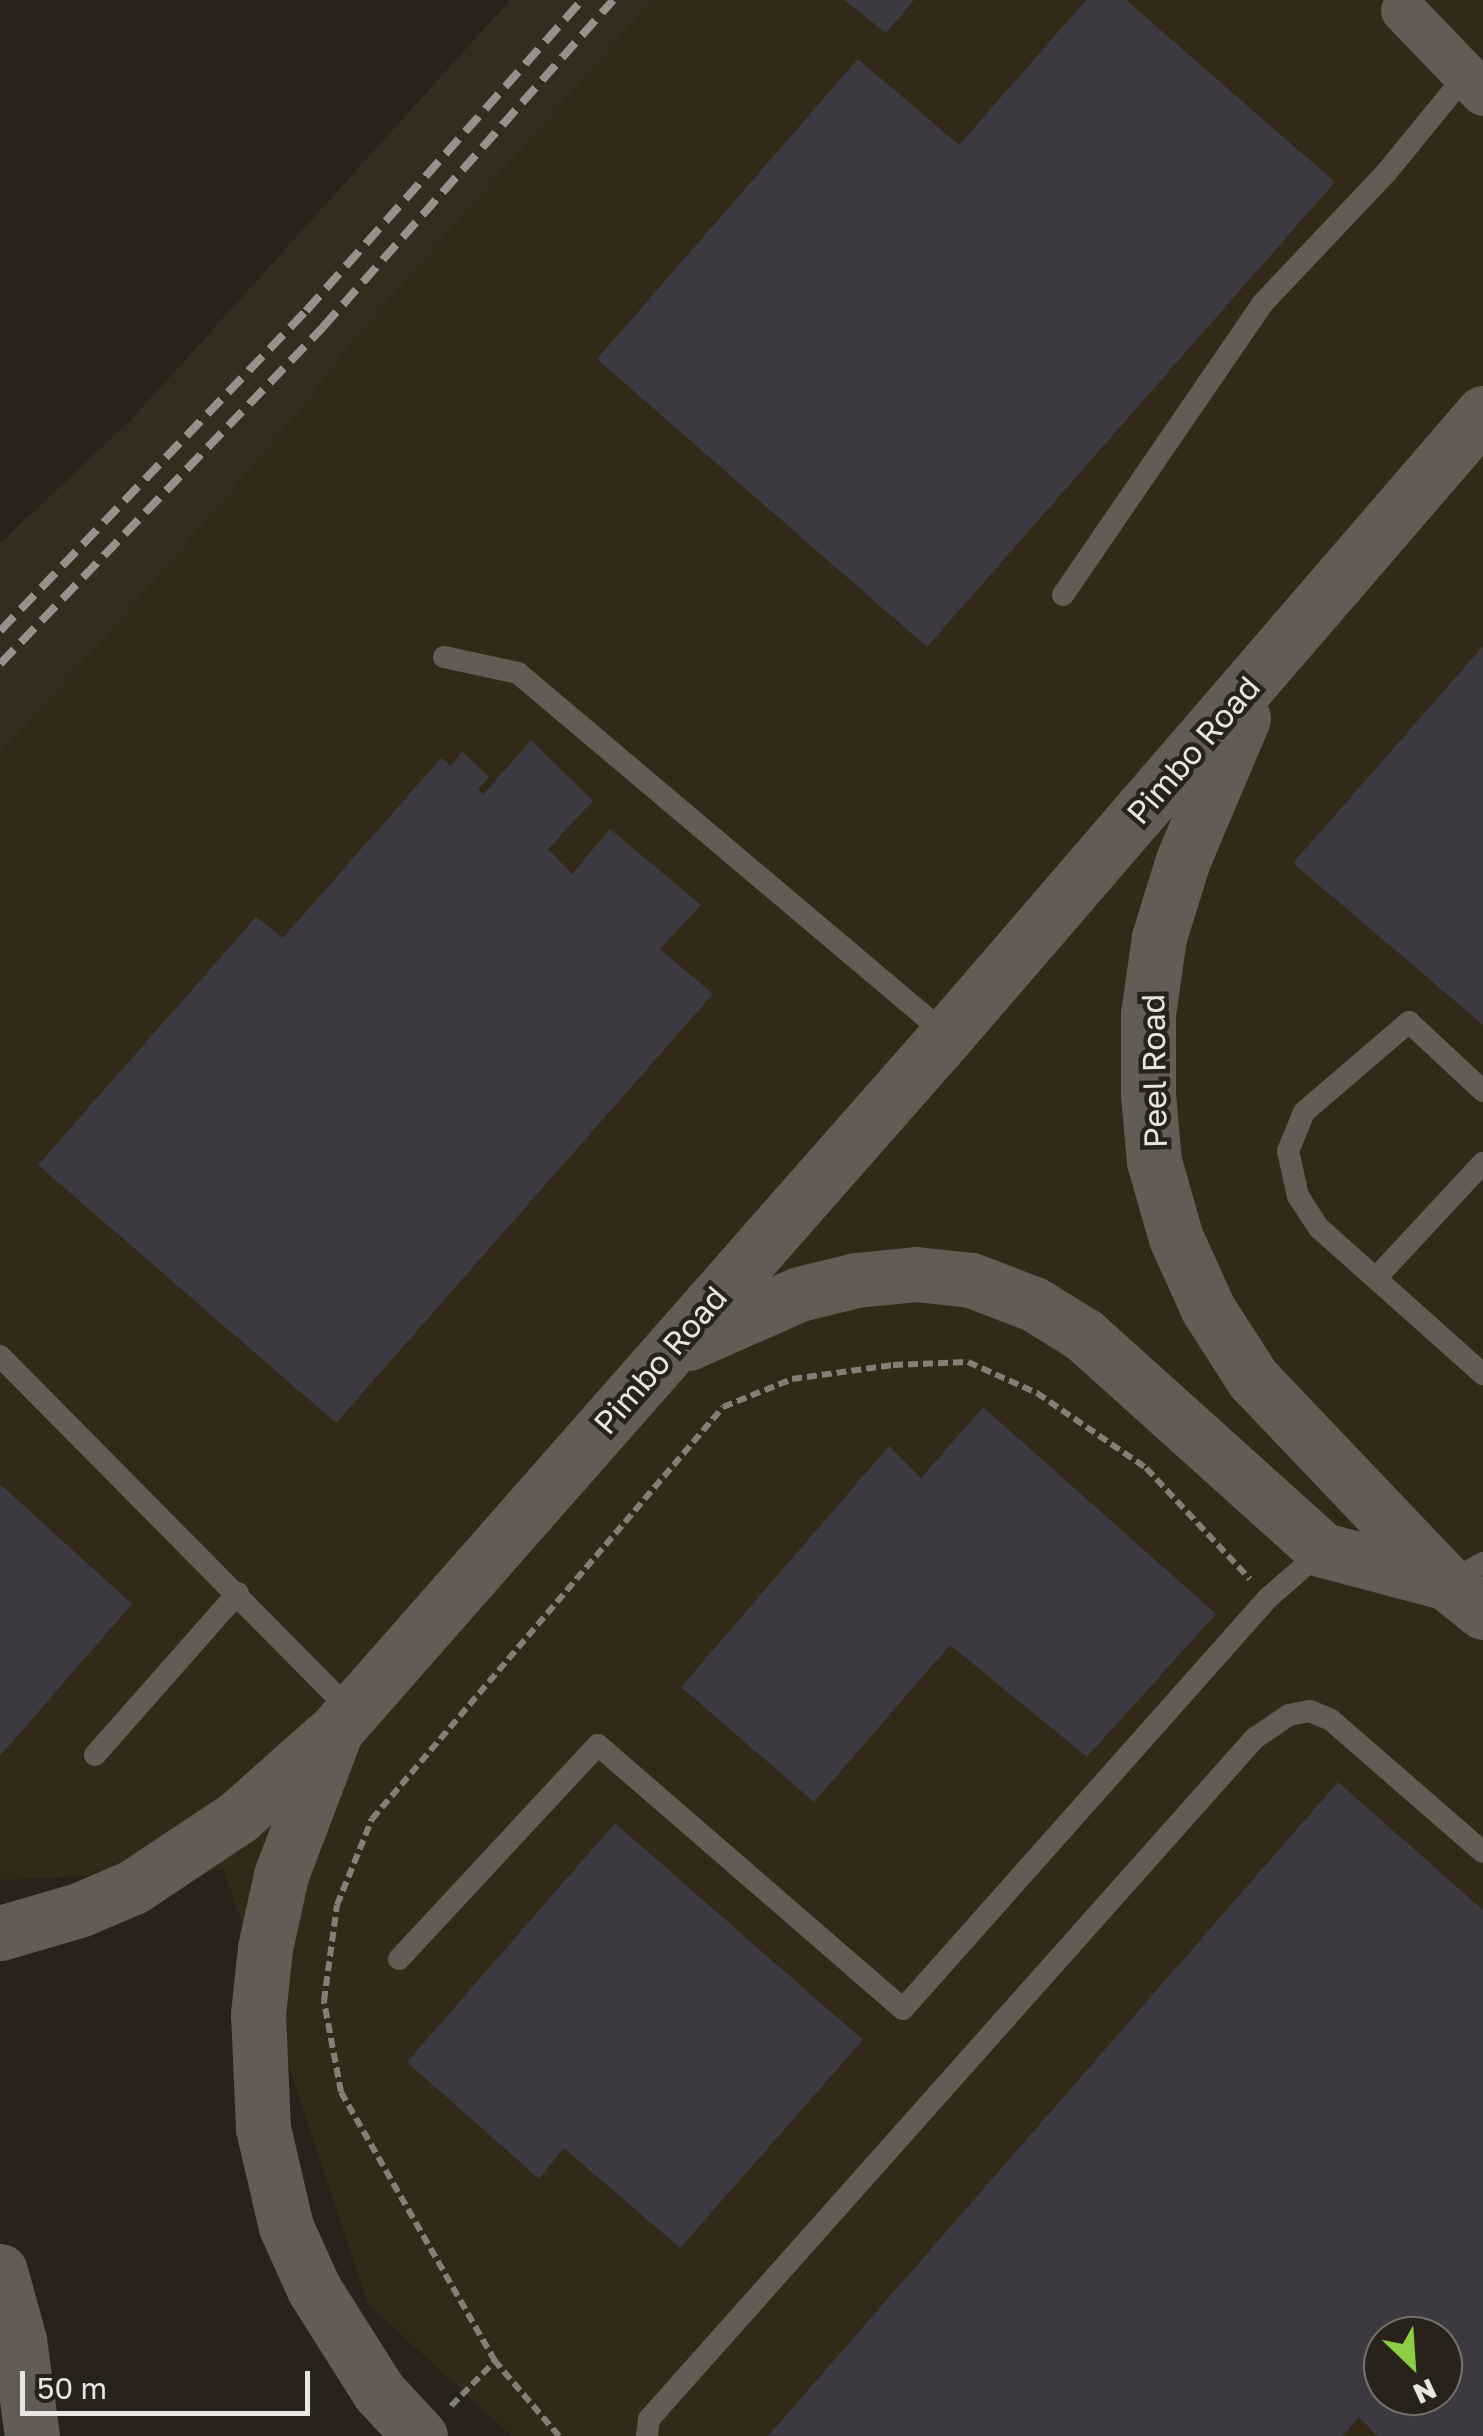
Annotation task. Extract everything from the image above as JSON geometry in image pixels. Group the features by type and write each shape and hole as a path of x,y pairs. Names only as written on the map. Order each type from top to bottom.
{"street":[{"path":"1400,4 1474,84"},
{"name":"Pimbo Road","path":"434,2423 380,2392 342,2339 286,2227 266,2146 258,2075 258,2014 280,1874 344,1721 946,1035 1483,414"},
{"name":"Peel Road","path":"1270,661 1216,777 1159,938 1148,1014 1148,1094 1154,1161 1184,1256 1208,1309 1253,1379 1471,1586"},
{"name":"Peel Road","path":"666,1354 799,1294 856,1280 916,1274 972,1280 1034,1304 1084,1335 1323,1550 1471,1586"},
{"path":"0,1933 79,1910 172,1864 238,1817 344,1721"},
{"path":"0,2271 20,2340 32,2436"}],"lane":[{"path":"1063,595 1262,304 1474,84"},
{"path":"444,657 518,673 946,1035"},
{"path":"1483,1091 1409,1022 1304,1112 1288,1151 1298,1196 1319,1228 1483,1374"},
{"path":"1376,1278 1483,1163"},
{"path":"0,1356 238,1593 344,1721"},
{"path":"400,1958 598,1745 903,2009 1268,1598 1323,1550"},
{"path":"95,1754 238,1593"},
{"path":"647,2436 649,2419 1254,1738 1289,1715 1310,1711 1332,1720 1483,1852"}],"path":[{"path":"559,2436 495,2360 341,2092 324,2001 337,1905 372,1819 723,1408 792,1378 893,1365 968,1362 1036,1393 1146,1468 1268,1598"},
{"path":"434,2423 495,2360"}],"shaded area":[{"path":"510,0 654,0 353,342 306,405 115,628 0,755 0,543 131,420"},
{"path":"654,0 1483,0 1483,2436 511,2436 367,2303 224,1870 0,1880 0,755 306,405 353,342"}],"building":[{"path":"844,0 914,0 886,33"},
{"path":"1086,0 1126,0 1335,182 927,647 597,359 858,59 959,145"},
{"path":"1483,646 1483,1025 1293,863"},
{"path":"531,740 593,801 548,849 572,874 610,829 701,905 660,949 713,994 336,1423 38,1165 256,917 283,938 441,758 451,766 462,751 489,777 478,789 483,795"},
{"path":"983,1407 1216,1614 1087,1757 950,1645 814,1802 681,1687 889,1446 921,1478"},
{"path":"0,1484 132,1604 0,1756"},
{"path":"1338,1782 1483,1910 1483,2436 1377,2436 1359,2417 1343,2436 768,2436"},
{"path":"615,1823 863,2040 680,2248 564,2148 539,2179 407,2062"}],"railway":[{"path":"0,631 306,311 582,0"},
{"path":"0,664 323,327 613,0"}]}
